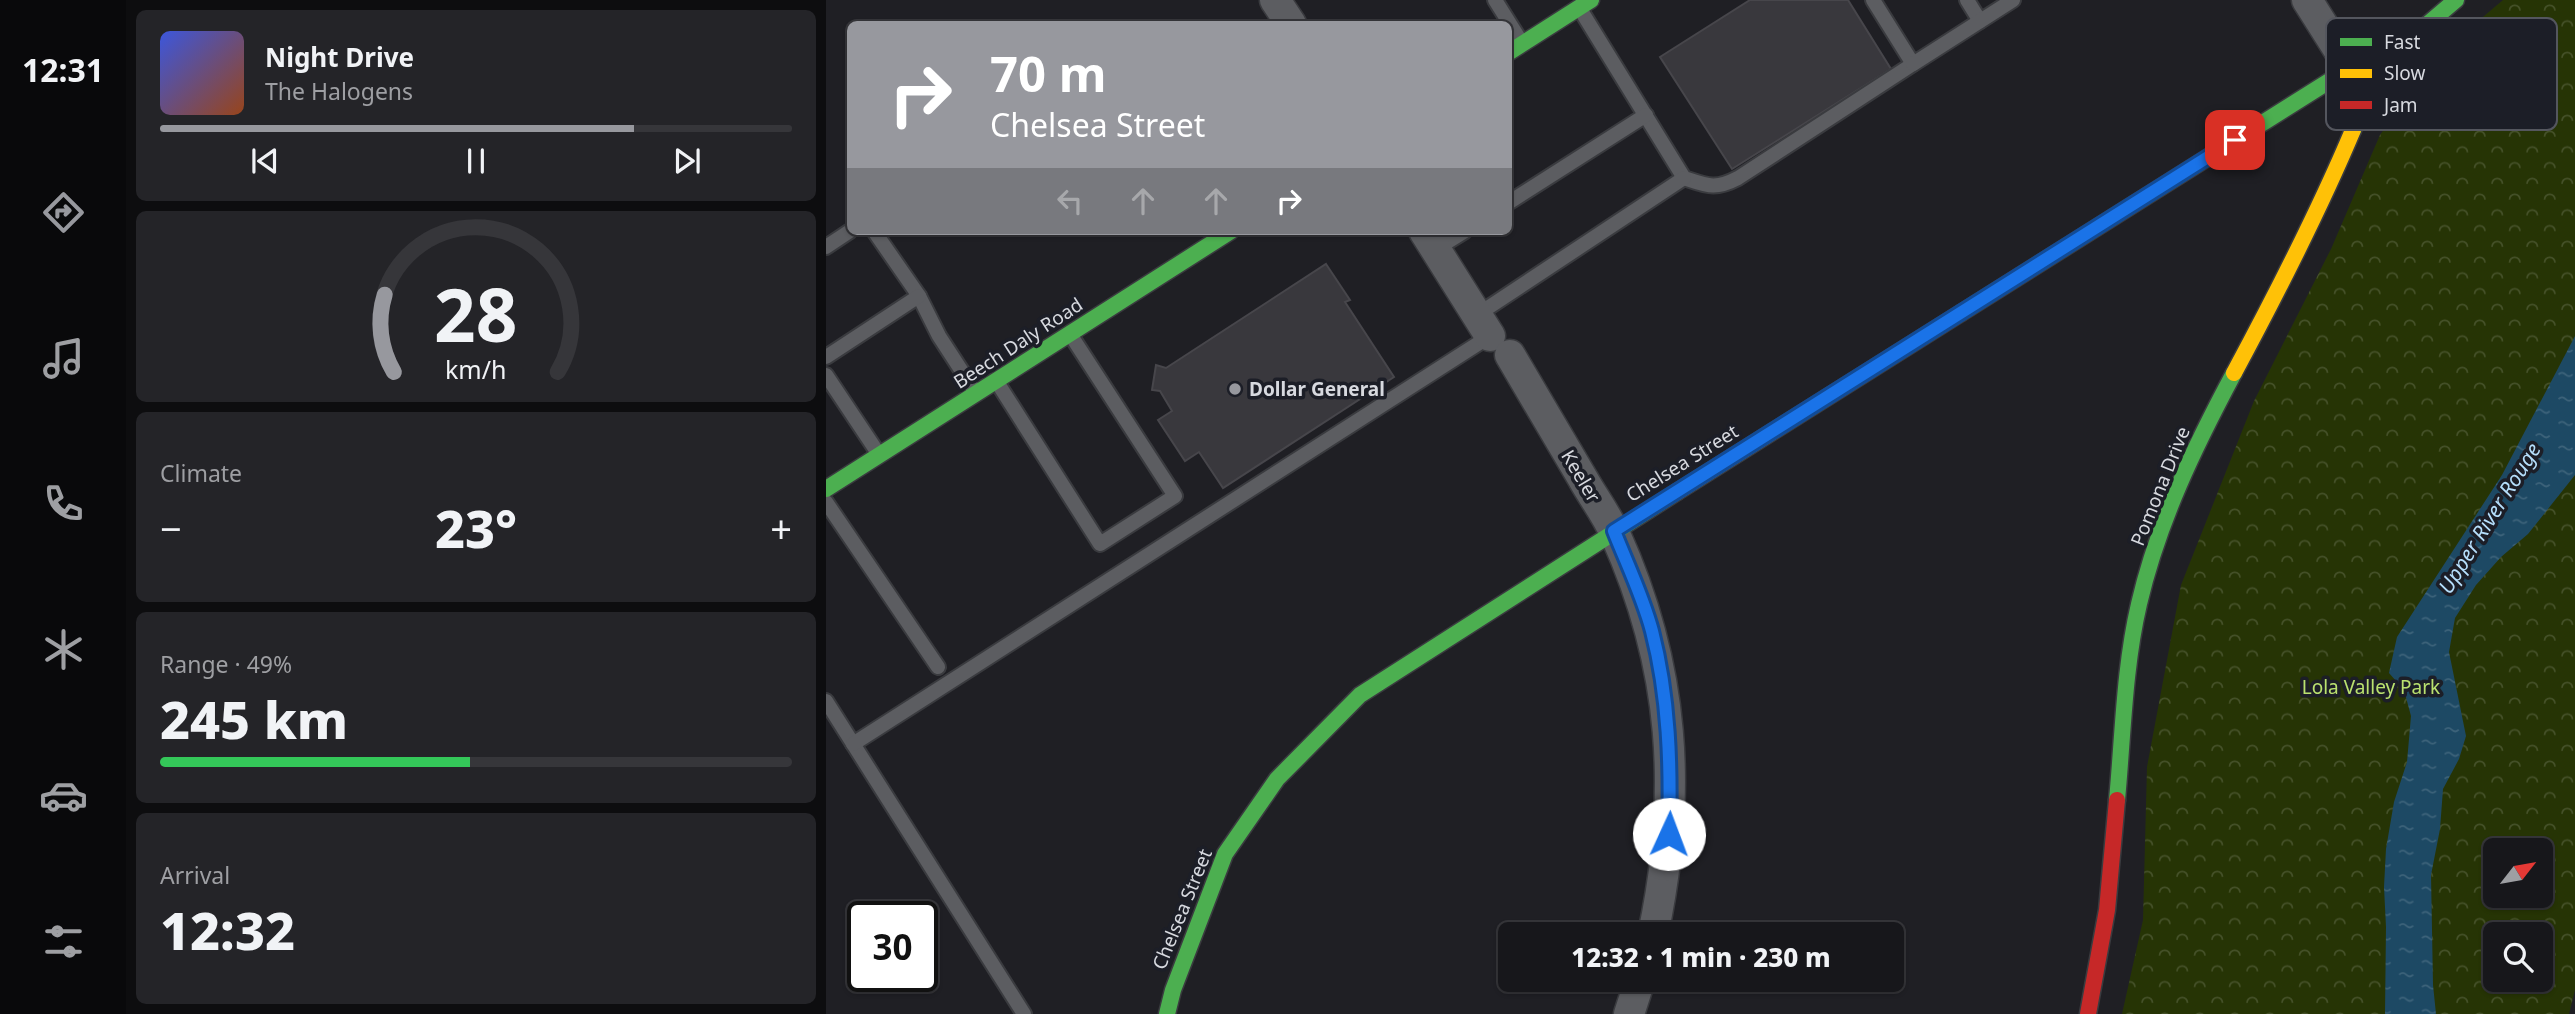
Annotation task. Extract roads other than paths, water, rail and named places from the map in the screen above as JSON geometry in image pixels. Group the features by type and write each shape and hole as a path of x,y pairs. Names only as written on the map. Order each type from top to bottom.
{"street":[{"path":"1275,0 1289,21"},
{"path":"2307,0 2326,28"},
{"name":"Pomona Drive","path":"2435,18 2456,0"},
{"path":"1512,51 1585,4"},
{"name":"Chelsea Street","path":"1167,1014 1173,990 1225,854 1277,779 1360,695 1614,531 2326,99"},
{"name":"Pomona Drive","path":"2088,1014 2107,910 2130,663 2139,604 2159,539 2193,450 2244,359 2330,186 2346,130"},
{"name":"Beech Daly Road","path":"826,489 1225,235"},
{"name":"Keeler","path":"1430,240 1614,531 1651,630 1659,665 1669,742 1669,834 1655,922"},
{"path":"1629,1014 1636,992"}],"lane":[{"path":"1495,0 1508,21"},
{"path":"1872,0 1913,64"},
{"path":"1967,0 1980,21"},
{"path":"1585,4 1684,178 1712,188 1725,185 2013,0"},
{"path":"1512,27 1523,44"},
{"path":"1512,200 1646,115"},
{"path":"853,744 1492,335 1684,178"},
{"path":"826,247 847,233"},
{"path":"877,235 919,296 939,336 977,394"},
{"path":"1430,240 1449,235"},
{"path":"826,357 919,296"},
{"path":"997,381 1100,544 1175,496 1070,334"},
{"path":"826,375 880,456"},
{"path":"826,502 938,667"},
{"path":"826,701 1024,1014"}],"water":[{"name":"Upper River Rouge","path":"2575,336 2575,475 2528,534 2501,557 2476,585 2455,618 2449,652 2466,736 2459,759 2443,789 2440,829 2431,875 2436,1014 2385,1014 2386,849 2394,802 2407,762 2411,716 2404,690 2389,673 2397,637 2502,475"}],"place":[{"name":"Dollar General","path":"1235,389"}],"park label":[{"name":"Lola Valley Park","path":"2371,687"}]}
